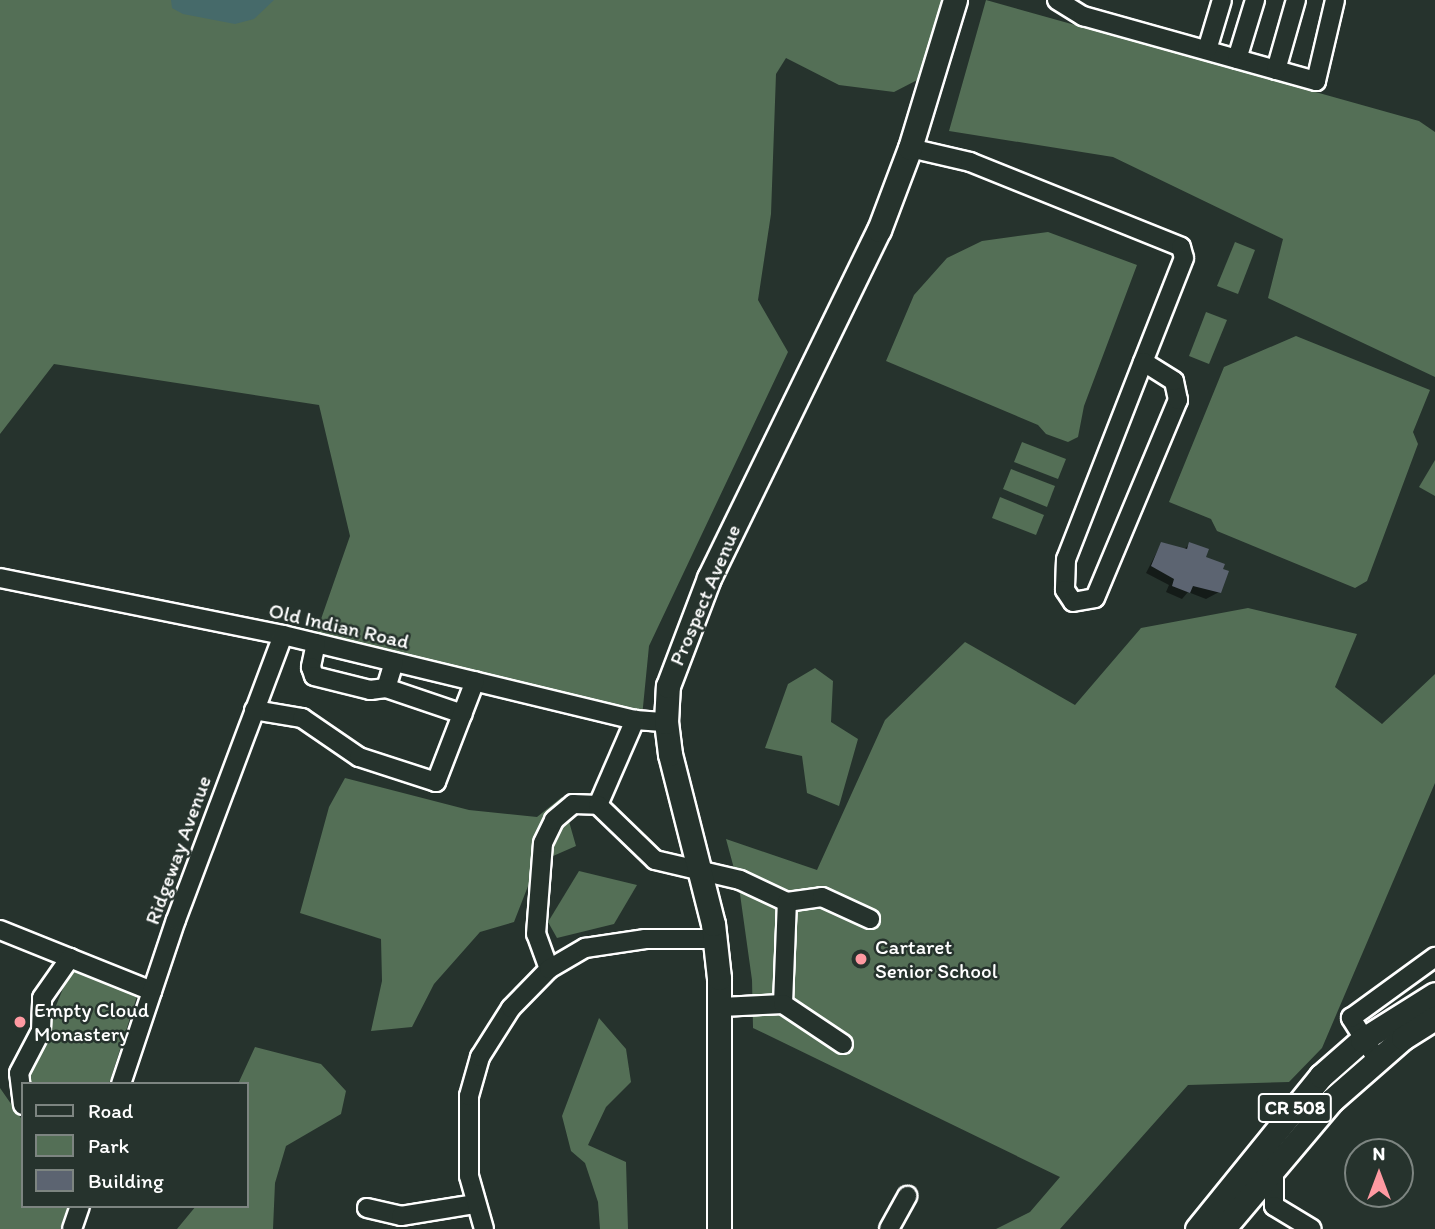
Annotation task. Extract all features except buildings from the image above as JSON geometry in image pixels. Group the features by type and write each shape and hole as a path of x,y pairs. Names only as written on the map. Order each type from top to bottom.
{"main road":[{"name":"Prospect Avenue","path":"719,1229 721,1007 715,939 666,722 668,686 690,621 879,230 910,148 955,0"},
{"name":"CR 508","path":"1223,1229 1243,1189 1321,1076 1362,1040 1435,993"},
{"name":"CR 508","path":"1197,1229 1243,1189 1274,1168 1332,1100 1377,1059 1435,1018"}],"street":[{"path":"1057,0 1083,16 1316,81 1335,0"},
{"path":"1207,50 1222,0"},
{"path":"1237,59 1255,0"},
{"path":"1276,70 1296,0"},
{"path":"910,148 970,162 1181,247 1184,258 1143,362 1066,559 1067,597 1079,603 1091,601 1178,400 1174,381 1143,362"},
{"name":"Old Indian Road","path":"0,578 283,635 635,720 666,722"},
{"name":"Ridgeway Avenue","path":"122,1082 152,991 283,635"},
{"path":"316,643 314,676 370,690 386,688 425,705 463,714"},
{"path":"386,688 394,662"},
{"path":"254,710 302,718 359,757 436,782 475,681"},
{"path":"598,805 635,720"},
{"path":"549,969 536,934 543,843 554,820 573,804 598,805 654,860 702,874 740,880 787,902 822,897 870,919"},
{"path":"783,1004 787,902"},
{"path":"0,930 152,991"},
{"path":"484,1229 474,1204 468,1119 480,1057 511,1008 549,969 604,943 715,939"},
{"path":"1377,1059 1362,1040 1351,1018 1435,957"},
{"path":"21,1089 19,1073 41,1031 42,998 70,958"},
{"path":"721,1007 783,1004 843,1045"},
{"path":"1274,1168 1274,1206 1312,1229"},
{"path":"889,1229 906,1196"},
{"path":"367,1209 401,1216 474,1204"},
{"path":"72,1229 79,1208"}],"green space":[{"path":"0,0 945,0 925,76 894,92 839,85 786,58 776,74 771,214 758,300 788,352 649,646 642,717 313,642 350,536 319,405 54,364 0,434"},
{"path":"986,0 1419,121 1435,132 1435,377 1268,298 1283,239 1113,157 949,131"},
{"path":"1048,232 1137,265 1084,406 1078,437 1068,442 1046,434 1038,425 886,361 914,295 947,258 982,241"},
{"path":"1235,242 1255,250 1238,294 1217,286"},
{"path":"1206,312 1227,320 1209,364 1189,356"},
{"path":"1296,336 1430,390 1413,432 1418,444 1367,581 1355,588 1217,531 1211,519 1169,502 1224,367"},
{"path":"1022,442 1066,459 1058,479 1014,462"},
{"path":"1435,460 1435,496 1419,487"},
{"path":"1011,469 1055,486 1047,507 1003,489"},
{"path":"1000,497 1044,515 1036,535 992,518"},
{"path":"1248,608 1357,634 1335,687 1382,724 1435,674 1435,783 1322,1048 1289,1082 1188,1085 1060,1229 996,1229 1030,1212 1060,1177 753,1028 752,980 739,887 726,839 817,870 885,720 965,642 1075,705 1141,628"},
{"path":"815,668 833,681 831,722 858,739 839,806 807,793 802,756 765,748 788,684"},
{"path":"345,778 469,810 537,817 562,797 576,846 537,863 514,922 480,932 434,984 412,1027 371,1031 382,981 381,939 300,913 329,807"},
{"path":"579,871 637,885 614,924 557,938 548,922"},
{"path":"71,969 139,990 110,1082 25,1082"},
{"path":"599,1018 626,1049 631,1082 606,1107 588,1145 626,1162 628,1229 600,1229 598,1202 585,1163 571,1151 562,1116"},
{"path":"255,1047 321,1064 346,1091 341,1114 286,1146 275,1183 273,1229 177,1229 194,1208 248,1208 248,1082 239,1082"},
{"path":"0,1088 21,1118 21,1208 67,1208 60,1229 0,1229"}],"water":[{"path":"171,0 274,0 254,19 235,24 183,14 172,8"}],"place":[{"name":"Cartaret Senior School","path":"861,959"},
{"name":"Empty Cloud Monastery","path":"20,1022"}]}
